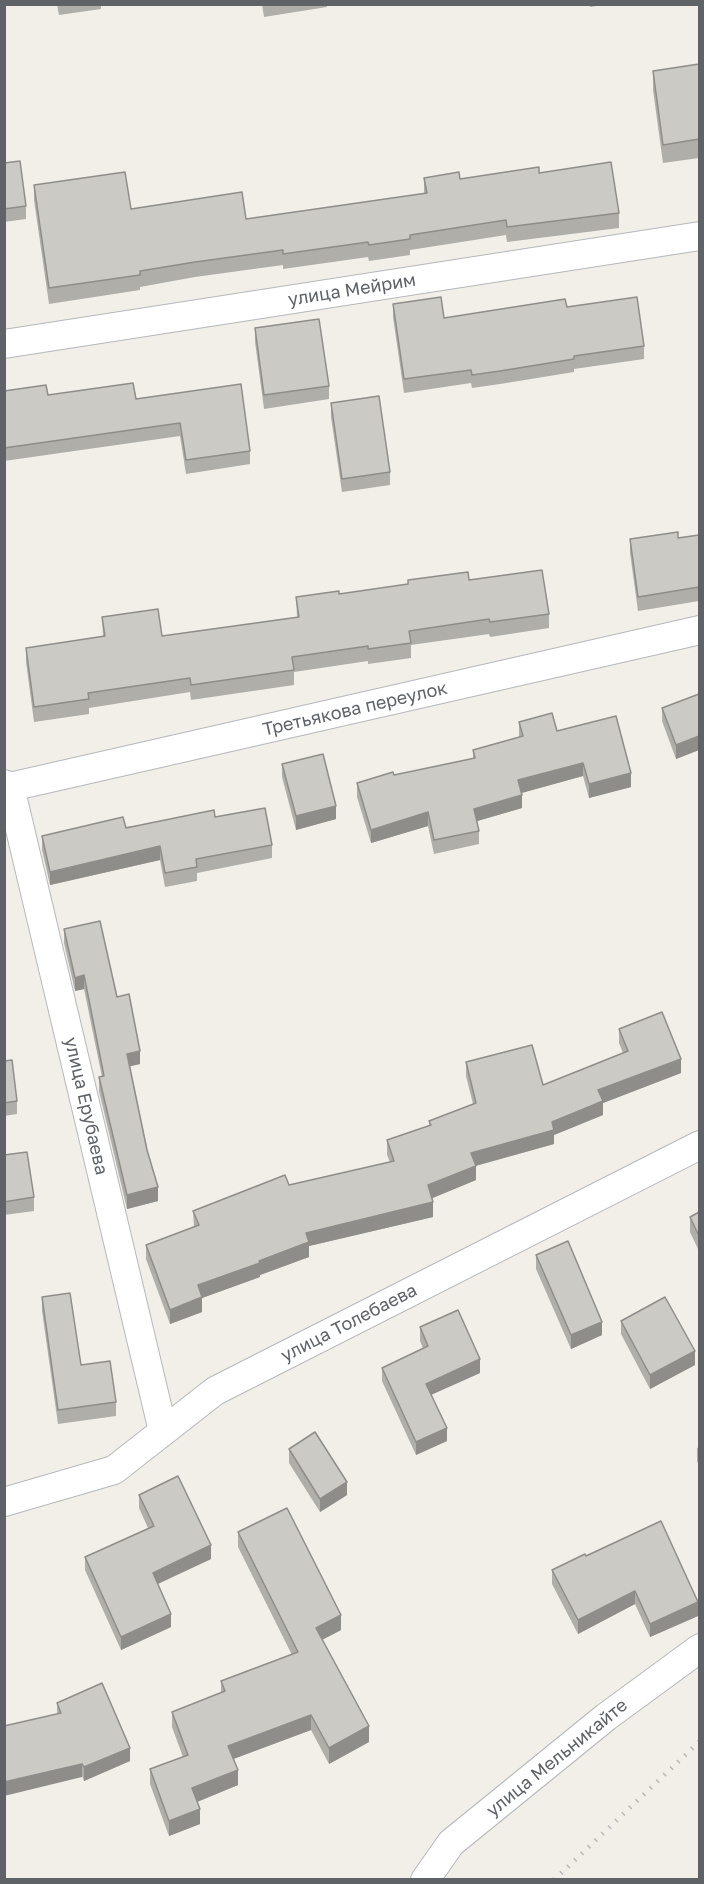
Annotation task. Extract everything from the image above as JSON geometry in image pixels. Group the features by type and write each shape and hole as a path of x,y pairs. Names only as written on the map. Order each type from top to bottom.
{"street":[{"name":"улица Мейрим","path":"4,344 699,236"},
{"name":"Третьякова переулок","path":"7,786 699,630"},
{"name":"улица Ерубаева","path":"7,786 164,1431"},
{"name":"улица Толебаева","path":"4,1502 114,1470 215,1391 699,1145"},
{"name":"улица Мельникайте","path":"425,1880 451,1844 606,1716 699,1648"}],"building":[{"path":"699,64 699,139 663,145 653,71"},
{"path":"20,161 26,206 4,209 4,163"},
{"path":"611,162 619,213 507,227 506,220 410,235 410,239 369,245 368,242 283,254 283,250 195,262 140,271 140,275 49,288 34,185 125,172 131,209 242,192 246,219 427,193 424,178 459,172 460,179 539,167 539,173"},
{"path":"441,297 444,318 565,299 567,307 637,297 644,346 472,375 471,370 404,379 393,304"},
{"path":"319,319 329,386 264,395 255,328"},
{"path":"133,383 136,399 241,384 250,451 186,460 180,423 4,448 4,391 46,385 48,395"},
{"path":"379,396 390,472 342,479 331,403"},
{"path":"678,532 678,538 699,535 699,587 638,597 630,539"},
{"path":"542,570 549,614 490,622 489,619 409,631 411,643 368,649 368,646 292,657 294,670 191,685 190,678 88,693 89,699 34,707 26,648 105,636 102,617 158,609 162,636 299,617 296,597 339,591 339,594 408,584 408,580 468,572 469,580"},
{"path":"699,694 699,736 676,745 662,708"},
{"path":"552,713 557,731 616,716 631,773 589,784 583,763 518,780 522,795 474,809 479,831 434,840 428,812 371,830 357,783 393,772 394,775 475,758 473,750 523,736 519,722"},
{"path":"323,754 336,806 296,816 282,764"},
{"path":"265,808 272,845 196,859 197,867 165,873 160,846 50,872 42,836 123,817 126,828 214,810 215,817"},
{"path":"100,921 117,997 129,994 140,1051 127,1054 147,1150 158,1187 127,1195 99,1077 104,1076 84,975 75,978 64,929"},
{"path":"662,1012 681,1059 598,1090 603,1101 552,1122 554,1130 471,1153 476,1166 428,1185 433,1202 306,1233 309,1242 259,1261 260,1263 198,1285 202,1297 170,1310 146,1245 199,1225 193,1211 285,1175 289,1185 394,1161 387,1140 431,1125 429,1121 476,1103 466,1062 532,1045 543,1085 628,1051 619,1029"},
{"path":"12,1060 17,1101 4,1103 4,1061"},
{"path":"27,1152 34,1197 4,1202 4,1155"},
{"path":"699,1212 699,1236 690,1217"},
{"path":"568,1241 602,1322 571,1335 536,1255"},
{"path":"70,1293 81,1365 110,1361 116,1402 58,1410 42,1297"},
{"path":"665,1297 695,1351 650,1375 621,1321"},
{"path":"458,1310 480,1359 426,1384 447,1428 416,1442 382,1368 428,1346 420,1327"},
{"path":"315,1432 347,1482 320,1499 289,1449"},
{"path":"178,1476 211,1545 153,1573 171,1614 121,1637 85,1557 154,1526 139,1495"},
{"path":"287,1508 341,1615 316,1628 369,1726 329,1748 311,1715 228,1746 238,1770 192,1788 200,1809 169,1821 150,1769 188,1755 172,1712 225,1691 221,1681 298,1652 238,1532"},
{"path":"661,1521 698,1602 650,1624 635,1591 578,1620 552,1570"},
{"path":"102,1683 130,1748 84,1767 82,1764 4,1782 4,1726 61,1713 57,1703"}],"railway":[{"path":"554,1880 700,1741"}]}
